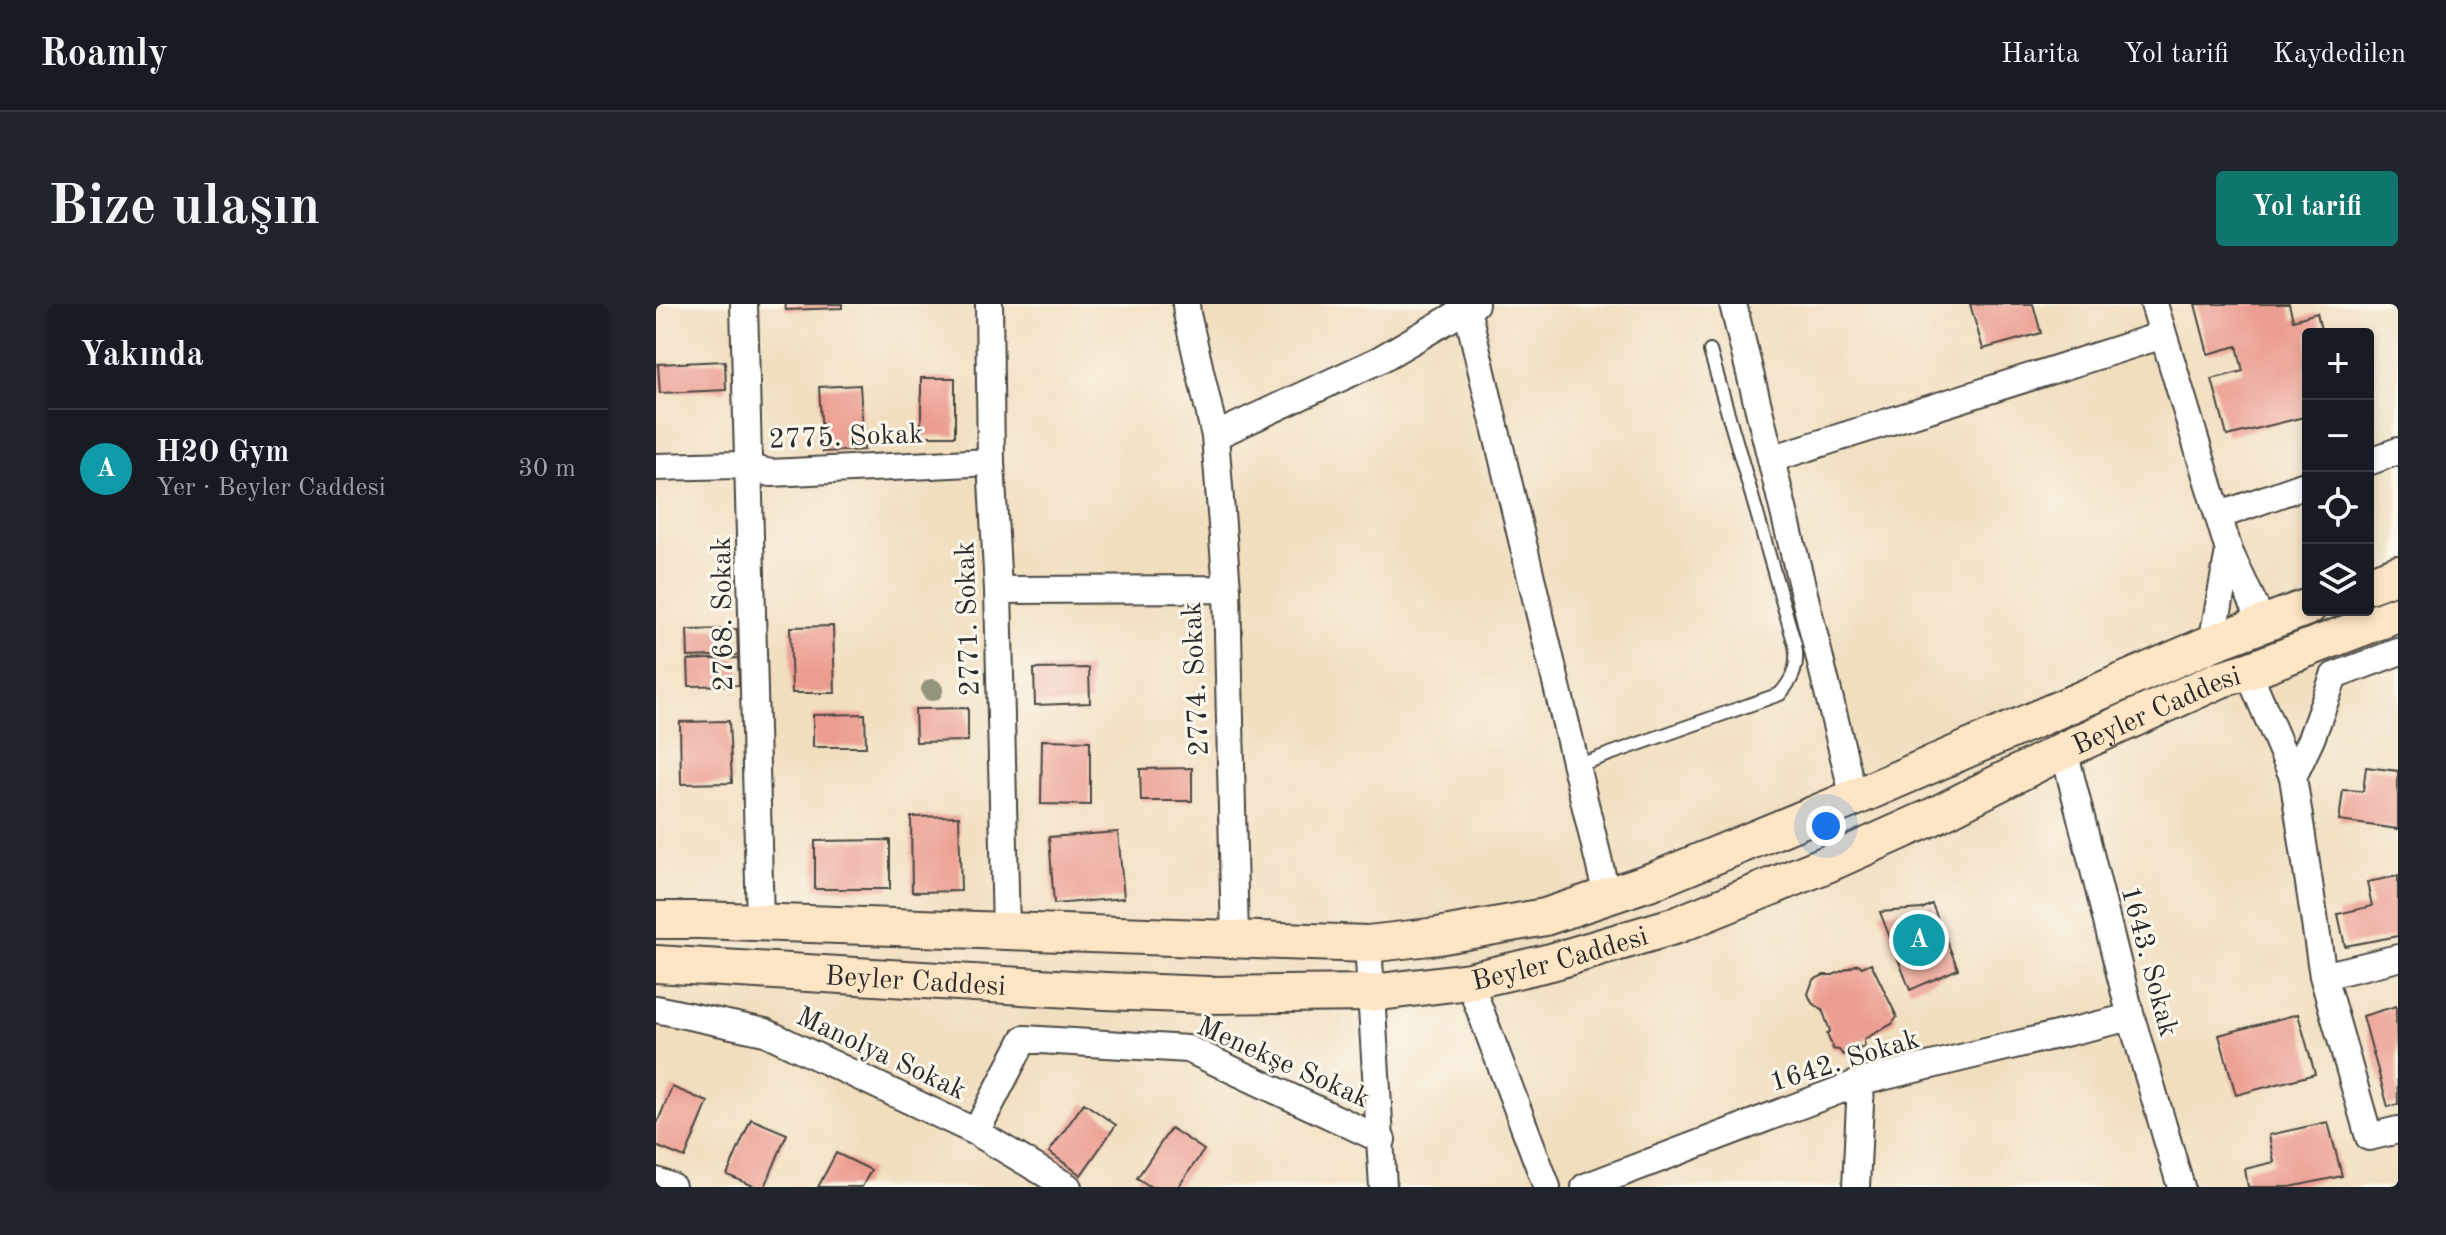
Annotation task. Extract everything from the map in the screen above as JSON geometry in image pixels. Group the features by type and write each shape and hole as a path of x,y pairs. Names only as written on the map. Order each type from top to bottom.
{"main road":[{"path":"2374,583 2398,574"},
{"name":"Beyler Caddesi","path":"656,920 1368,944 1438,936 1545,917 1658,879 2212,643 2302,609"},
{"name":"Beyler Caddesi","path":"656,964 1209,995 1372,993 1469,981 1551,962 1677,925 1827,864 1932,817 2064,750 2247,670 2398,614"},
{"path":"2212,643 2247,670 2263,624"},
{"path":"2048,714 2064,750"}],"street":[{"name":"2768. Sokak","path":"744,304 760,922"},
{"name":"2771. Sokak","path":"989,304 1006,931"},
{"path":"1186,304 1215,436 1227,589"},
{"path":"1733,304 1854,798"},
{"path":"2154,304 2229,551 2263,624"},
{"path":"1215,436 1379,360 1471,306 1607,896"},
{"path":"1771,459 2163,335"},
{"path":"2374,460 2398,451"},
{"name":"2775. Sokak","path":"656,467 736,465 771,473 991,462"},
{"path":"2218,516 2302,486"},
{"path":"2212,643 2229,551"},
{"name":"2774. Sokak","path":"998,590 1227,589 1235,940"},
{"path":"2293,777 2334,676 2398,652"},
{"path":"2247,670 2293,777 2323,976 2369,1137 2398,1130"},
{"name":"1643. Sokak","path":"2064,750 2131,1017 2181,1187"},
{"path":"1368,944 1383,1187"},
{"path":"2323,976 2398,958"},
{"path":"1469,981 1547,1187"},
{"name":"Manolya Sokak","path":"656,1009 765,1032 976,1132 1068,1187"},
{"name":"1642. Sokak","path":"1585,1187 1861,1082 2131,1017"},
{"name":"Menekşe Sokak","path":"976,1132 1024,1039 1188,1049 1382,1140"},
{"path":"1856,1187 1861,1082"},
{"path":"656,1181 672,1187"}],"lane":[{"path":"1576,766 1780,694 1795,670 1795,645 1710,351"}],"building":[{"path":"785,304 842,304 842,308 786,310"},
{"path":"1970,304 2033,304 2041,333 1983,349"},
{"path":"2195,304 2289,304 2293,320 2317,313 2321,328 2302,328 2302,417 2227,436 2212,379 2243,371 2237,346 2208,354"},
{"path":"725,361 726,390 660,393 658,364"},
{"path":"921,378 955,378 955,436 921,436"},
{"path":"860,385 864,450 823,452 819,387"},
{"path":"833,626 835,693 792,693 790,627"},
{"path":"737,629 738,655 688,657 687,630"},
{"path":"738,658 739,685 689,686 688,660"},
{"path":"1089,668 1090,703 1035,705 1034,669"},
{"path":"968,708 968,741 916,742 915,709"},
{"path":"865,714 866,747 813,747 813,715"},
{"path":"729,721 732,783 681,784 680,722"},
{"path":"1042,740 1090,741 1090,805 1041,804"},
{"path":"2366,767 2398,771 2398,829 2339,821 2343,790 2363,791"},
{"path":"1192,768 1192,801 1141,801 1140,769"},
{"path":"959,816 961,891 912,892 911,817"},
{"path":"1118,832 1124,898 1054,904 1049,837"},
{"path":"890,840 890,889 815,889 815,841"},
{"path":"2398,876 2398,936 2345,946 2338,914 2372,906 2367,882"},
{"path":"1932,904 1958,969 1910,990 1880,912 1922,909"},
{"path":"1871,963 1897,1017 1892,1024 1864,1039 1864,1047 1843,1055 1833,1049 1822,1009 1812,1003 1808,994 1813,980 1858,964 1862,967"},
{"path":"2396,1006 2398,1104 2388,1107 2363,1016"},
{"path":"2298,1014 2315,1074 2236,1095 2219,1035"},
{"path":"672,1087 708,1102 685,1158 656,1146 656,1126"},
{"path":"1084,1103 1116,1125 1081,1175 1049,1152"},
{"path":"751,1119 787,1134 765,1187 756,1187 727,1175"},
{"path":"2328,1122 2342,1176 2290,1187 2248,1187 2245,1169 2274,1162 2269,1135"},
{"path":"1171,1128 1204,1150 1178,1187 1151,1187 1137,1178"},
{"path":"836,1153 871,1170 862,1187 818,1187"}],"place":[{"name":"H2O Gym","path":"1919,940"}]}
